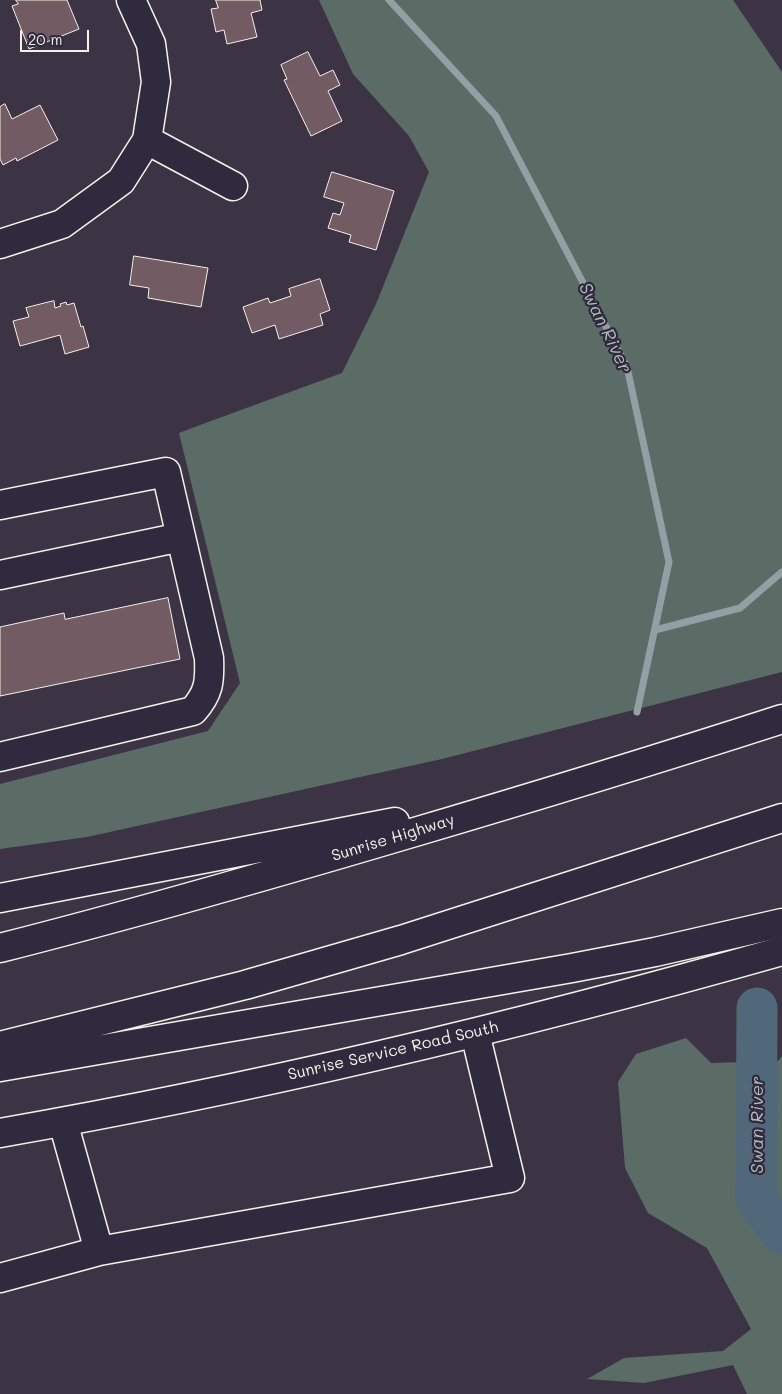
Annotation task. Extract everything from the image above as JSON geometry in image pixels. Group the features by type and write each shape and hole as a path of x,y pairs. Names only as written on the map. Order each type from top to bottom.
{"main road":[{"path":"0,244 62,224 121,181 147,140 156,82 151,44 131,0"},
{"path":"147,140 234,186"},
{"path":"0,505 166,472 210,673 208,688 202,700 193,711 0,757"},
{"path":"0,576 180,537"},
{"name":"Sunrise Highway","path":"0,948 99,923 257,879 525,799 782,719"},
{"path":"0,898 378,825 525,799"},
{"path":"0,1046 245,985 382,945 782,818"},
{"path":"0,1067 572,968 655,952 782,923"},
{"name":"Sunrise Service Road South","path":"0,1133 272,1080 475,1033 698,975 782,950"},
{"path":"0,1278 100,1251 510,1178 475,1033"},
{"path":"63,1122 100,1251"}],"green space":[{"path":"319,0 733,0 782,72 782,672 442,759 87,837 0,849 0,784 208,731 240,683 179,433 342,373 376,304 429,172 409,136 353,74"},
{"path":"686,1038 711,1063 778,1061 782,1056 782,1394 747,1394 733,1365 644,1383 587,1379 624,1358 723,1351 751,1329 707,1248 648,1213 625,1168 618,1082 636,1054"}],"building":[{"path":"16,0 67,0 79,29 29,49 12,6 18,4"},
{"path":"216,0 260,0 262,10 251,13 257,37 227,44 224,30 216,32 211,9 218,8"},
{"path":"308,52 320,76 333,70 340,85 328,91 342,121 311,136 284,80 287,79 281,65"},
{"path":"5,104 12,119 40,105 58,140 17,161 16,158 3,165 0,159 0,107"},
{"path":"332,172 394,191 376,250 349,242 351,235 328,228 333,213 340,215 344,203 324,197"},
{"path":"134,256 208,268 201,307 148,298 149,288 130,285"},
{"path":"320,279 330,310 320,314 323,325 279,339 275,325 252,333 243,307 268,298 270,303 291,296 289,289"},
{"path":"54,301 55,308 66,302 67,305 74,303 89,347 65,354 60,335 20,346 13,321 29,317 26,308"},
{"path":"168,598 180,659 0,696 0,627 64,613 65,619"}],"waterway":[{"name":"Swan River","path":"389,0 496,116 627,367 669,562 637,712"},
{"path":"655,630 740,608 782,572"},
{"name":"Swan River","path":"757,1008 756,1199 782,1234"}]}
